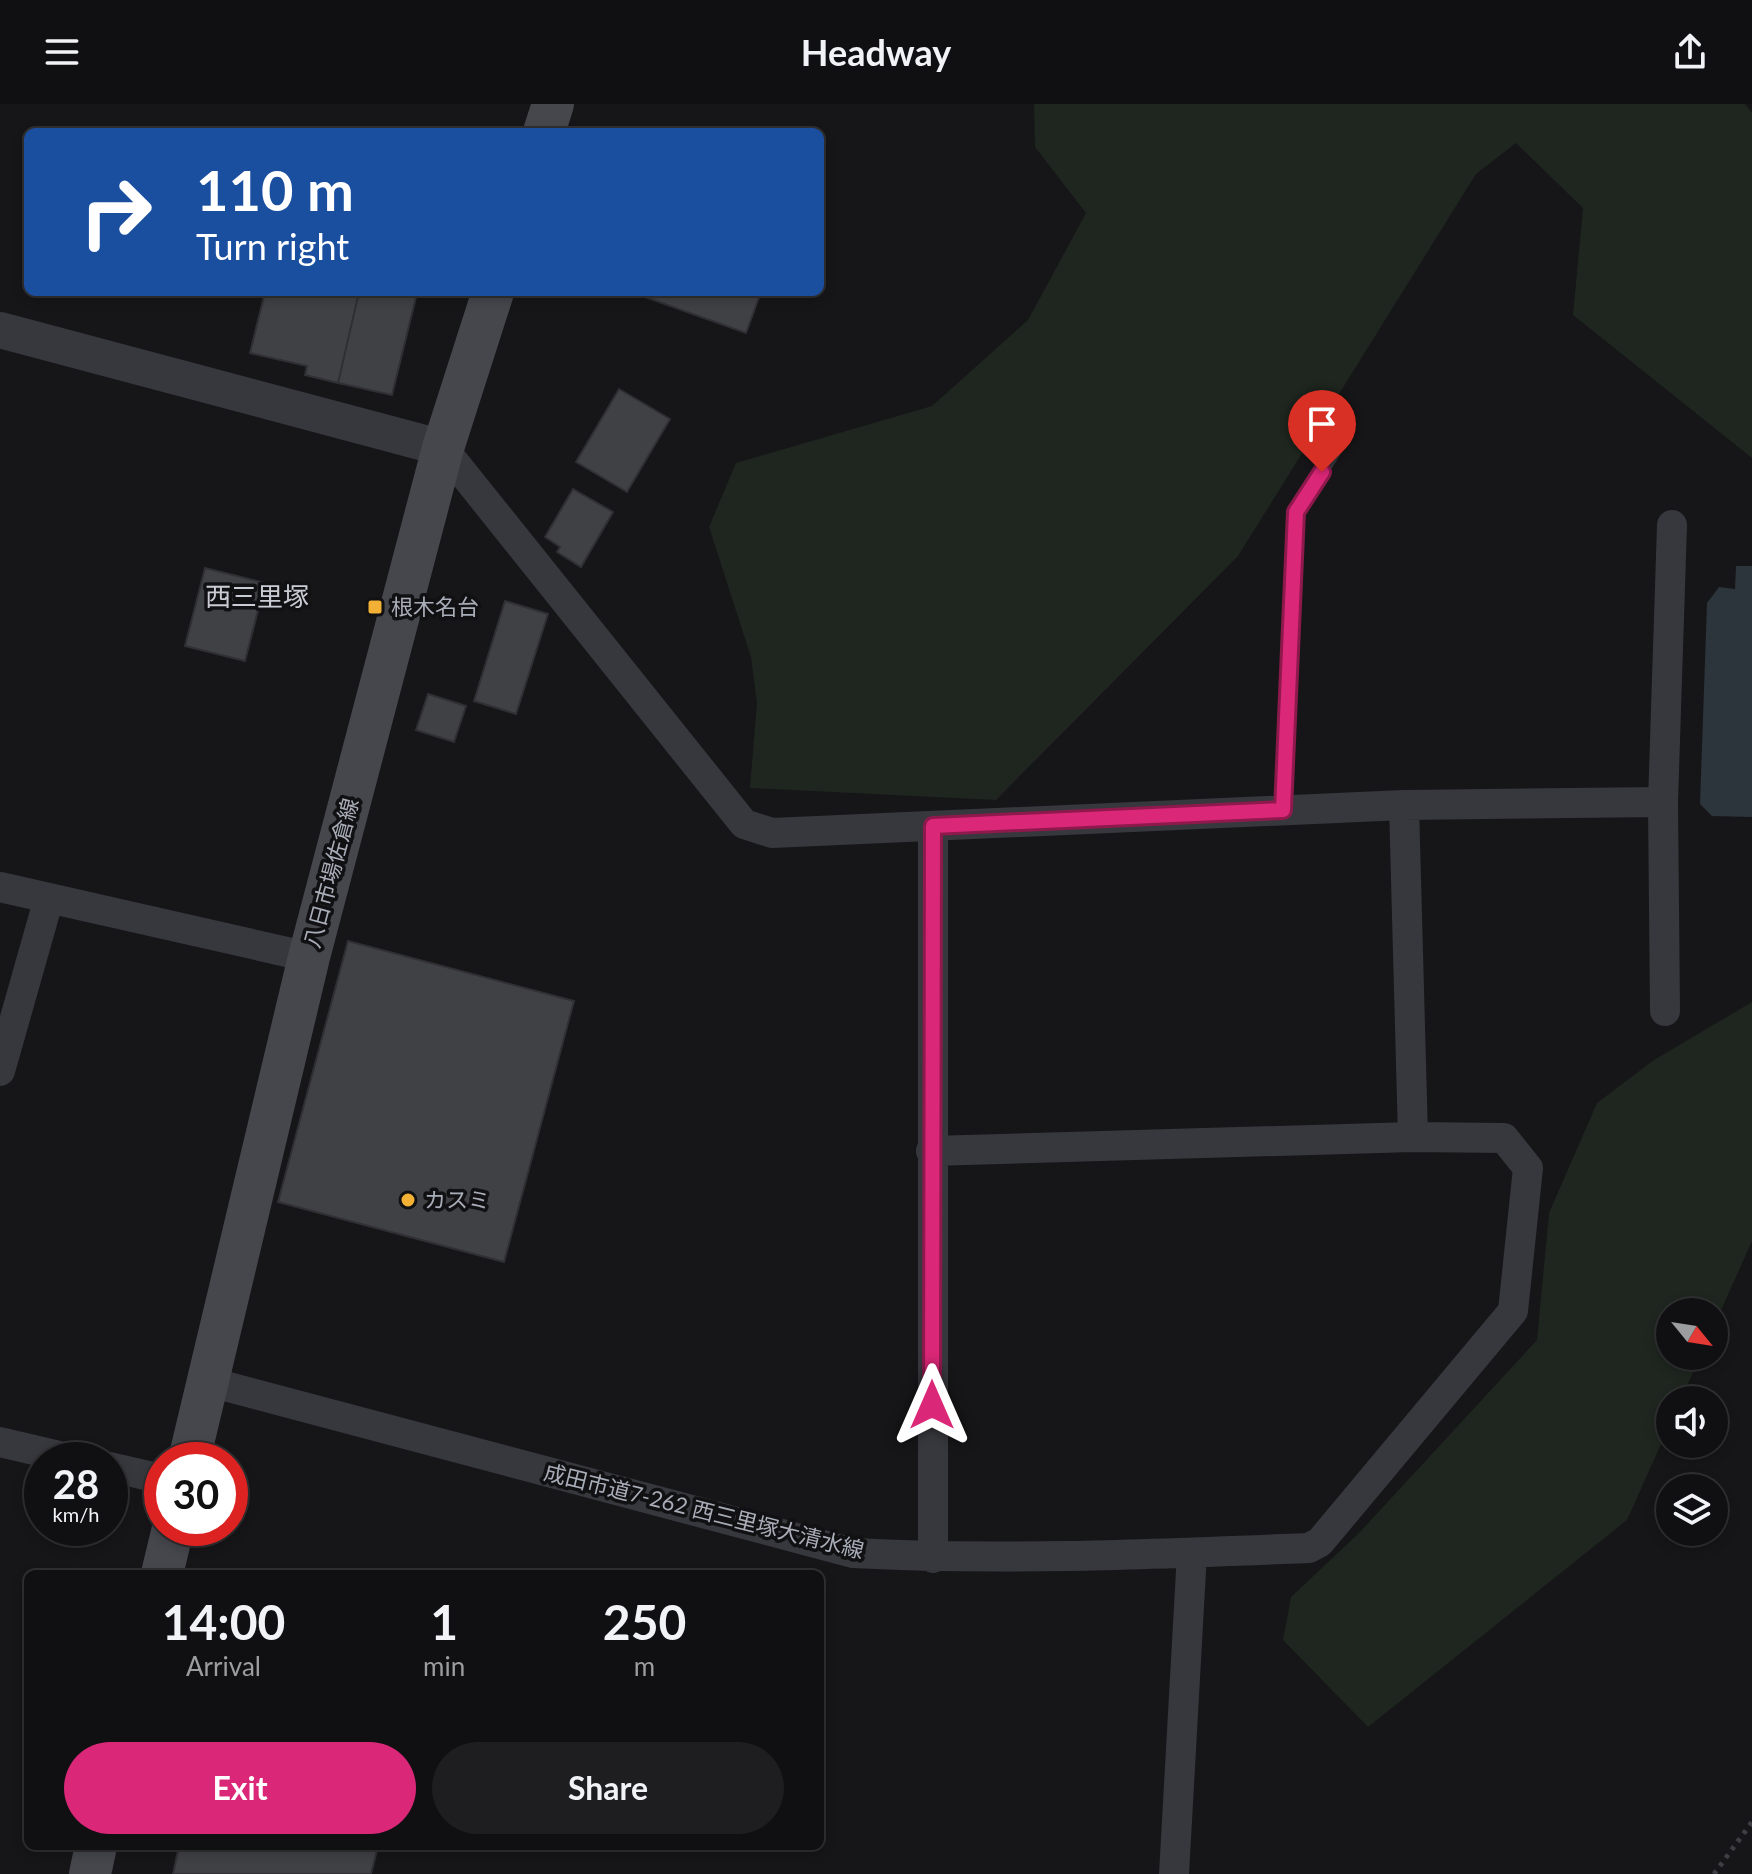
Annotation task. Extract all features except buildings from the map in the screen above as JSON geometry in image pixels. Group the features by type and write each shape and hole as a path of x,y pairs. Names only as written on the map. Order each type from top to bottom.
{"main road":[{"path":"545,128 553,104"},
{"name":"八日市場佐倉線","path":"193,1442 309,957 443,448 492,296"},
{"path":"163,1570 169,1546"},
{"path":"90,1874 95,1850"}],"street":[{"path":"0,330 443,448 744,824 772,833 1404,805 1663,802"},
{"path":"1665,1011 1663,802 1672,525"},
{"path":"931,1151 1413,1137 1404,805"},
{"path":"933,826 933,1558"},
{"path":"0,887 309,957"},
{"path":"0,1071 49,898"},
{"name":"成田市道7-262 西三里塚大清水線","path":"206,1381 853,1553 933,1558 1309,1548 1320,1542 1513,1311 1528,1168 1504,1138 1413,1137"},
{"path":"0,1442 24,1448"},
{"path":"1174,1874 1192,1553"}],"lane":[{"path":"1283,810 1296,512 1347,431"}],"path":[{"path":"1714,1874 1752,1822"}],"shaded area":[{"path":"1034,104 1745,104 1752,113 1752,458 1573,315 1583,208 1516,143 1476,174 1238,556 996,800 750,788 757,703 751,657 709,527 736,463 932,406 1028,320 1086,213 1035,147"},
{"path":"1736,566 1752,566 1752,817 1712,816 1700,804 1707,603 1719,587 1735,589"},
{"path":"1752,1002 1752,1241 1727,1298 1656,1298 1656,1370 1694,1370 1687,1386 1656,1386 1656,1455 1627,1520 1368,1727 1283,1640 1291,1597 1359,1533 1537,1340 1549,1213 1597,1103 1654,1060"}],"place":[{"name":"根木名台","path":"375,607"},
{"name":"カスミ","path":"408,1200"}],"district":[{"name":"西三里塚","path":"257,597"}],"route":[{"path":"932,1405 933,826 1283,810 1296,512 1322,472"}]}
